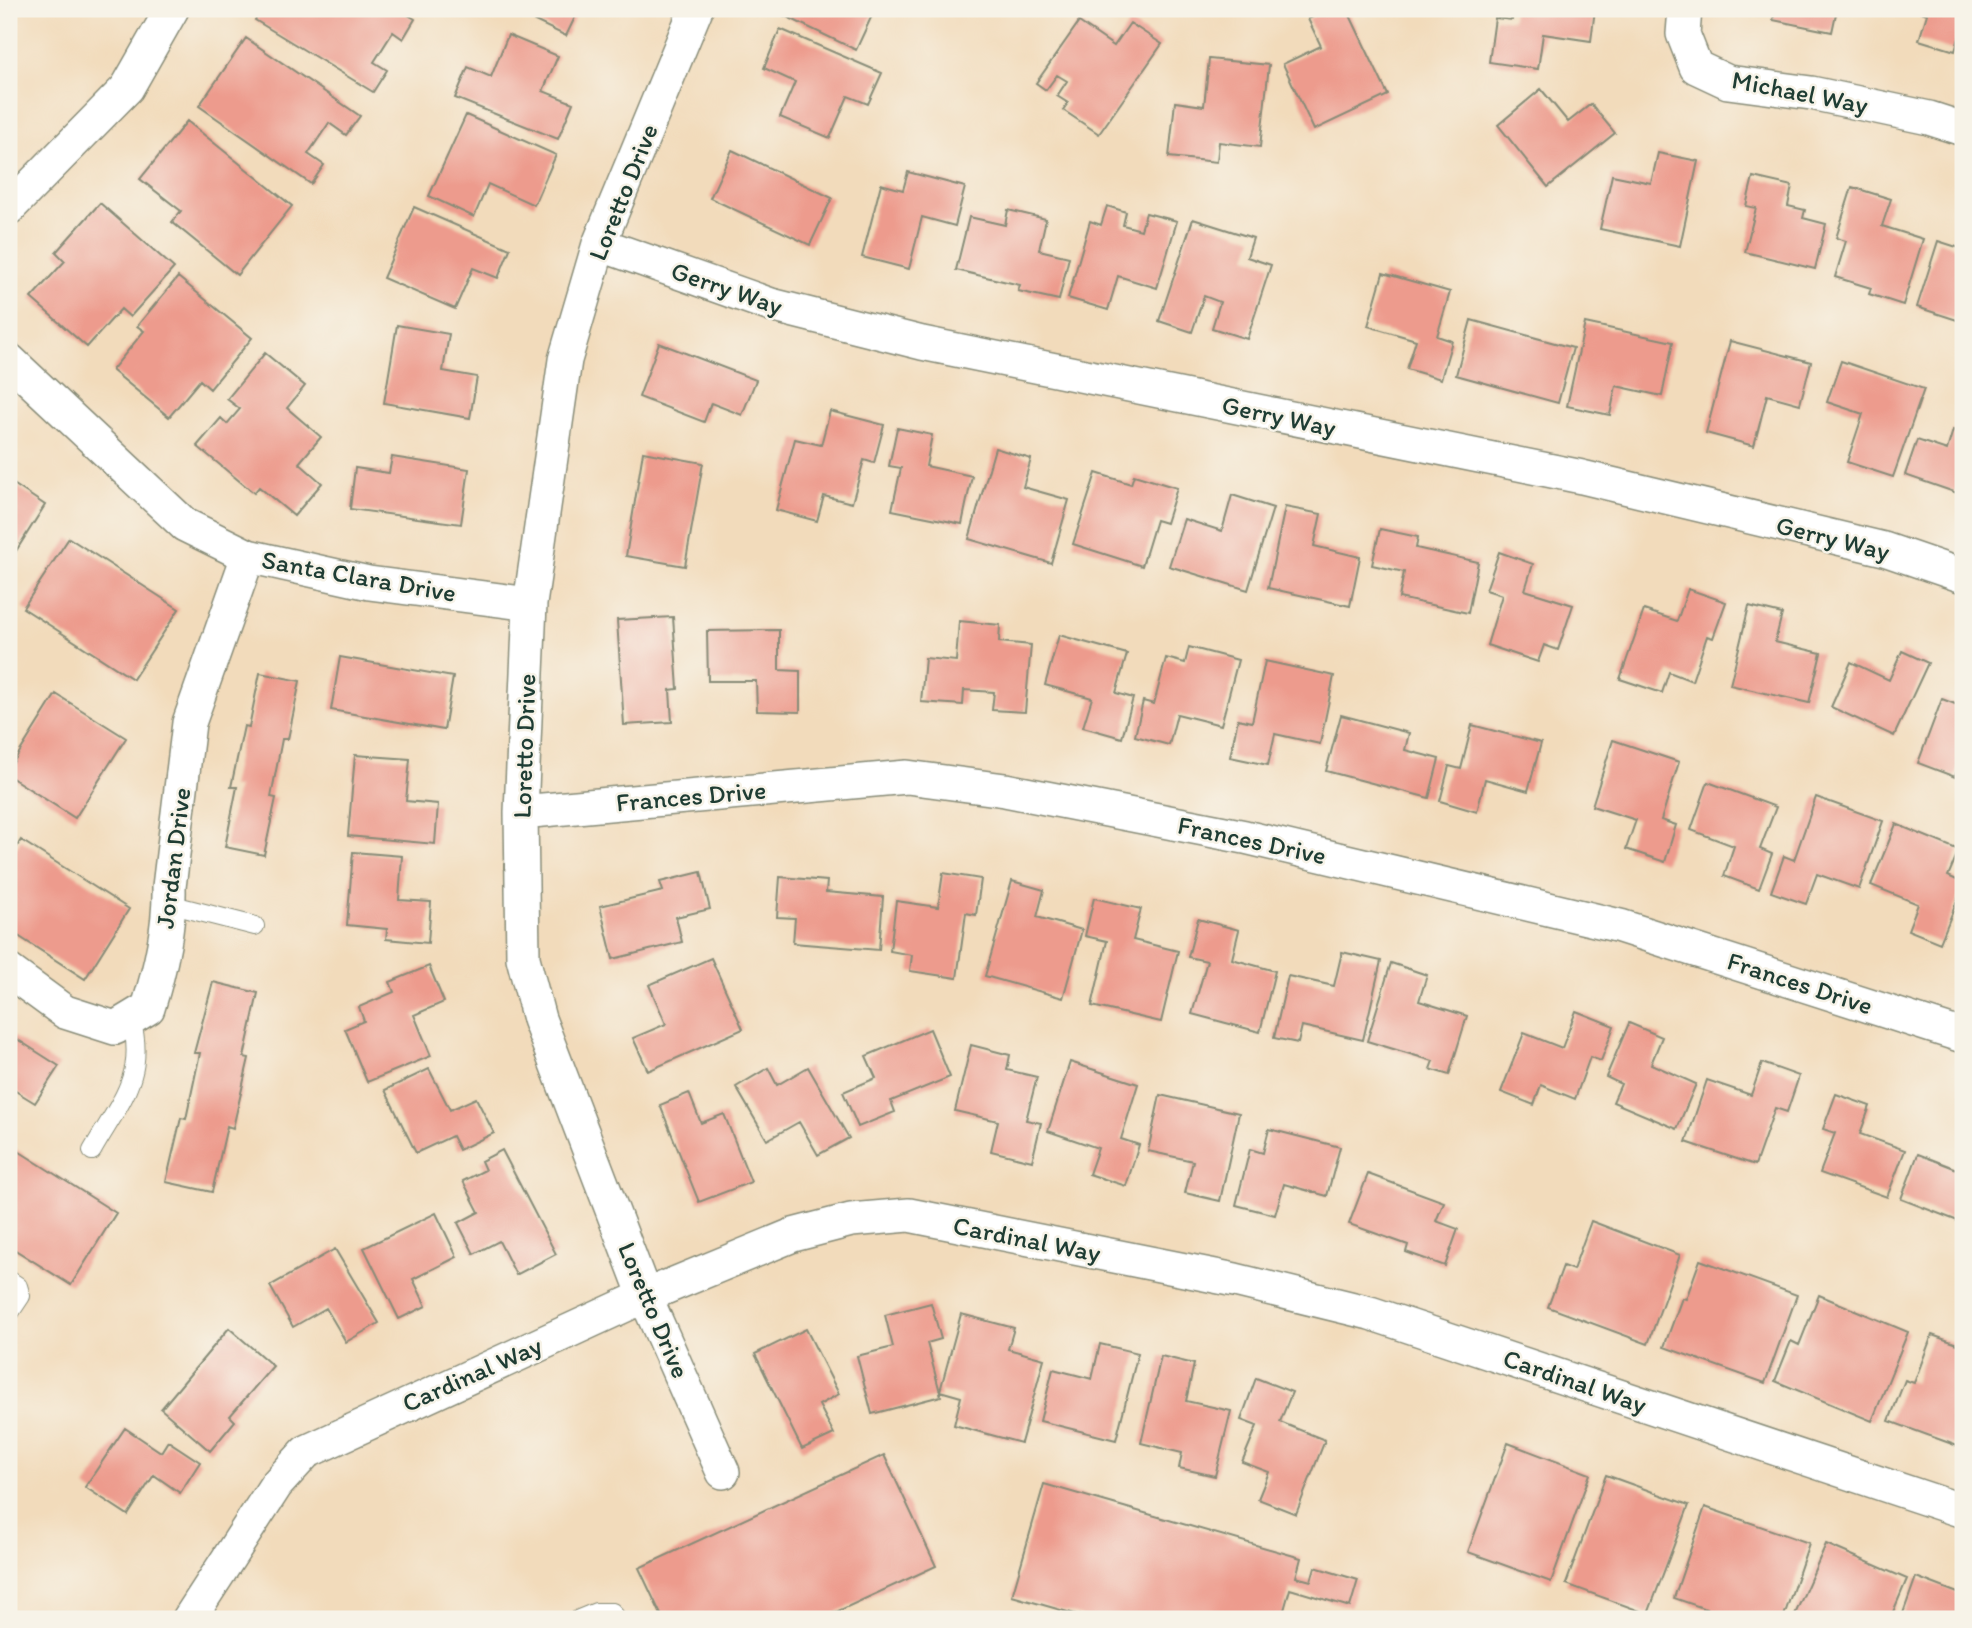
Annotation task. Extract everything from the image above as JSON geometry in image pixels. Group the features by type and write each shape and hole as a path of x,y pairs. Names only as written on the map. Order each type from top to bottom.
{"street":[{"path":"9,208 127,88 172,9"},
{"name":"Loretto Drive","path":"696,9 598,244 565,360 530,604 521,812 523,958 540,1019 645,1296 723,1472"},
{"name":"Michael Way","path":"1685,9 1683,34 1696,67 1728,82 1811,93 1929,117 1963,129"},
{"name":"Gerry Way","path":"598,244 771,305 922,343 1582,477 1884,549 1963,576"},
{"name":"Santa Clara Drive","path":"9,360 185,525 248,556 369,583 530,604"},
{"name":"Jordan Drive","path":"131,1019 148,1008 158,979 189,723 248,556"},
{"name":"Frances Drive","path":"521,812 907,777 1005,790 1245,837 1620,926 1963,1036"},
{"path":"9,971 65,1012 115,1028 131,1019"},
{"name":"Cardinal Way","path":"189,1619 276,1485 306,1452 645,1296 793,1235 851,1220 909,1215 1235,1280 1370,1313 1963,1511"}],"lane":[{"path":"169,904 255,926"},
{"path":"92,1151 134,1078 138,1043 131,1019"},
{"path":"9,1280 18,1286 21,1296 9,1314"},
{"path":"579,1619 596,1612 612,1612 617,1619"}],"building":[{"path":"262,9 398,9 415,19 403,39 393,32 374,62 387,70 373,92 255,20"},
{"path":"510,9 579,9 566,36"},
{"path":"786,9 875,9 856,50 783,15"},
{"path":"1330,9 1347,9 1388,95 1314,130 1283,64 1321,46 1308,19"},
{"path":"1513,9 1595,9 1591,41 1543,34 1538,69 1489,62 1495,18 1512,20"},
{"path":"1775,9 1837,9 1832,32 1773,20"},
{"path":"1914,9 1963,9 1963,25 1955,51 1919,40 1927,14"},
{"path":"1079,22 1114,46 1130,23 1162,44 1099,134 1063,110 1068,103 1057,96 1067,81 1057,75 1046,90 1036,83"},
{"path":"780,29 882,73 868,104 848,96 830,138 780,117 795,82 764,68"},
{"path":"508,35 558,56 543,91 573,103 558,139 455,98 468,67 491,77"},
{"path":"246,38 360,116 346,135 329,123 308,154 324,165 311,184 199,106"},
{"path":"1209,59 1269,65 1260,147 1219,142 1217,162 1169,157 1175,102 1204,106"},
{"path":"1541,89 1568,122 1591,104 1615,133 1548,187 1498,125"},
{"path":"466,115 556,155 534,205 488,184 474,217 429,196"},
{"path":"187,121 292,206 237,275 172,222 181,211 140,179"},
{"path":"732,150 832,198 810,245 710,198"},
{"path":"1658,153 1698,161 1680,246 1600,229 1612,175 1651,183"},
{"path":"908,172 965,187 955,226 922,217 909,269 862,257 881,184 903,190"},
{"path":"1753,177 1792,186 1788,206 1805,210 1803,218 1826,224 1815,269 1745,252 1756,208 1746,206"},
{"path":"1852,187 1891,199 1882,226 1923,239 1903,305 1869,294 1871,288 1835,277 1846,241 1836,238"},
{"path":"100,203 174,268 130,317 121,309 87,347 31,298 65,261 56,252"},
{"path":"1107,206 1126,212 1123,225 1141,230 1146,213 1177,221 1157,288 1118,276 1108,310 1068,298 1090,221 1101,225"},
{"path":"414,207 510,249 498,278 473,268 455,309 383,278"},
{"path":"1008,210 1046,219 1039,250 1069,257 1059,300 1018,291 1020,285 956,270 969,217 1005,225"},
{"path":"1193,219 1253,238 1247,257 1271,265 1247,339 1212,328 1220,302 1204,296 1192,332 1159,321"},
{"path":"1938,241 1963,249 1963,310 1960,321 1917,307"},
{"path":"1383,273 1450,292 1437,336 1452,341 1441,379 1407,369 1416,340 1368,326"},
{"path":"178,277 252,338 210,389 200,380 169,417 112,370 144,331 137,326"},
{"path":"1471,320 1573,348 1558,403 1456,375"},
{"path":"1585,323 1673,342 1662,396 1616,386 1610,415 1567,406"},
{"path":"397,325 449,334 443,371 477,377 470,418 384,403"},
{"path":"1730,341 1811,362 1800,404 1767,395 1754,446 1706,433"},
{"path":"659,343 756,380 742,415 711,403 704,422 639,397"},
{"path":"265,353 305,386 287,408 321,437 299,463 322,483 294,516 259,487 254,493 197,446 221,418 227,424 240,409 227,399"},
{"path":"1841,361 1924,389 1893,477 1847,462 1863,414 1827,402"},
{"path":"830,411 884,425 874,463 864,460 852,503 824,496 817,521 776,510 795,439 821,445"},
{"path":"897,428 932,435 926,466 972,476 962,524 892,510 901,468 889,466"},
{"path":"1953,430 1963,434 1963,495 1905,475 1917,440 1947,450"},
{"path":"995,448 1031,459 1023,487 1069,500 1051,563 969,539"},
{"path":"643,452 703,463 685,566 626,556"},
{"path":"392,457 469,469 461,524 350,509 355,468 389,473"},
{"path":"1096,473 1131,484 1134,475 1177,488 1166,523 1156,520 1142,566 1073,544"},
{"path":"9,481 45,505 9,562"},
{"path":"1232,495 1273,508 1248,590 1169,566 1184,519 1222,531"},
{"path":"1285,507 1321,514 1314,546 1360,557 1350,606 1268,588"},
{"path":"1380,529 1418,537 1416,548 1478,562 1468,613 1399,598 1404,572 1372,565"},
{"path":"69,538 179,609 133,679 23,608"},
{"path":"1499,552 1533,564 1525,590 1573,605 1558,650 1544,645 1538,662 1487,645 1502,595 1486,590"},
{"path":"1688,589 1726,602 1713,638 1707,636 1692,681 1669,672 1662,693 1620,679 1644,610 1677,621"},
{"path":"1749,606 1782,614 1775,642 1821,653 1809,703 1730,685"},
{"path":"673,617 678,689 670,690 672,722 624,725 617,620"},
{"path":"959,621 1000,625 999,642 1031,645 1025,712 992,710 994,692 964,690 963,705 921,702 925,658 956,661"},
{"path":"779,630 779,670 800,671 800,712 757,711 756,681 708,681 707,631"},
{"path":"1059,635 1127,654 1116,693 1133,698 1122,738 1083,727 1092,698 1045,685"},
{"path":"1189,647 1238,660 1221,725 1177,714 1169,745 1135,736 1143,701 1154,704 1166,658 1185,663"},
{"path":"1902,651 1928,663 1894,736 1831,707 1851,662 1889,680"},
{"path":"340,657 453,677 444,730 331,710"},
{"path":"1265,661 1334,676 1320,744 1275,734 1268,765 1230,757 1238,719 1252,722"},
{"path":"260,673 300,681 288,739 282,739 271,797 276,798 264,855 225,847 237,787 231,787 244,726 249,727"},
{"path":"56,694 126,738 75,818 9,776 9,769"},
{"path":"1942,699 1963,707 1963,755 1955,777 1918,763"},
{"path":"1341,715 1409,733 1405,750 1439,759 1429,798 1326,771"},
{"path":"1472,725 1541,743 1528,791 1485,779 1477,812 1440,801 1449,766 1461,769"},
{"path":"1613,740 1679,762 1661,820 1676,825 1665,862 1626,849 1636,820 1592,806"},
{"path":"355,755 410,759 406,801 438,804 435,844 348,836"},
{"path":"1708,782 1776,807 1760,849 1772,854 1759,889 1724,876 1734,846 1691,830"},
{"path":"1816,797 1883,821 1859,889 1817,874 1806,904 1771,892 1784,856 1794,860"},
{"path":"1896,824 1959,850 1948,876 1963,883 1963,886 1940,943 1908,930 1918,904 1871,885"},
{"path":"21,840 129,909 85,979 9,930 9,859"},
{"path":"353,852 402,856 399,900 431,902 428,943 386,939 387,929 347,925"},
{"path":"701,872 710,909 676,917 682,942 613,959 600,906 663,891 660,882"},
{"path":"943,873 981,879 976,915 966,913 957,978 910,971 912,955 890,951 896,901 938,907"},
{"path":"780,877 827,881 826,892 883,897 879,950 793,943 795,918 777,917"},
{"path":"1012,881 1044,890 1037,917 1082,930 1063,998 985,976"},
{"path":"1094,898 1141,909 1133,940 1178,951 1161,1022 1092,1006 1107,941 1085,936"},
{"path":"1198,919 1239,930 1232,959 1275,971 1260,1032 1192,1014 1207,961 1188,957"},
{"path":"1342,952 1381,961 1363,1040 1302,1026 1298,1043 1274,1038 1288,976 1334,986"},
{"path":"711,958 743,1029 648,1071 633,1038 666,1024 649,985"},
{"path":"1391,963 1427,975 1419,1001 1467,1016 1449,1075 1430,1069 1433,1061 1367,1041"},
{"path":"429,966 444,1002 414,1015 431,1056 367,1082 345,1029 364,1021 359,1007 394,992 390,982"},
{"path":"213,982 258,993 244,1057 249,1058 233,1128 227,1126 212,1192 166,1182 181,1118 186,1119 200,1053 194,1053"},
{"path":"1576,1011 1614,1026 1601,1061 1590,1057 1575,1099 1541,1085 1534,1105 1501,1092 1524,1033 1562,1048"},
{"path":"1629,1023 1662,1037 1651,1064 1696,1084 1677,1129 1613,1102 1621,1084 1606,1077"},
{"path":"930,1029 950,1077 891,1101 895,1112 858,1127 843,1092 876,1078 866,1056"},
{"path":"9,1034 59,1066 35,1103 9,1087"},
{"path":"971,1045 1010,1055 1007,1070 1037,1077 1026,1120 1041,1123 1032,1161 991,1151 998,1121 955,1111"},
{"path":"1070,1062 1138,1084 1121,1139 1139,1145 1126,1186 1089,1174 1098,1148 1048,1131"},
{"path":"1762,1063 1799,1076 1787,1112 1775,1108 1755,1165 1686,1142 1707,1080 1751,1095"},
{"path":"808,1067 849,1138 818,1155 799,1122 767,1140 736,1087 768,1068 777,1085"},
{"path":"429,1069 450,1110 476,1098 494,1133 459,1150 452,1136 416,1153 385,1090"},
{"path":"689,1093 701,1123 724,1114 751,1182 699,1202 660,1105"},
{"path":"1836,1094 1870,1106 1860,1134 1905,1150 1887,1197 1820,1173 1835,1133 1823,1129"},
{"path":"1160,1095 1239,1113 1220,1201 1185,1193 1193,1161 1148,1151"},
{"path":"1269,1129 1340,1147 1327,1196 1284,1184 1275,1215 1236,1205 1250,1149 1263,1153"},
{"path":"9,1145 116,1213 71,1285 9,1246"},
{"path":"502,1150 556,1254 516,1275 499,1241 474,1254 458,1223 479,1212 463,1181 485,1170 481,1161"},
{"path":"1918,1154 1959,1170 1963,1160 1963,1223 1901,1199"},
{"path":"1368,1174 1444,1202 1436,1221 1458,1229 1445,1266 1406,1252 1408,1245 1349,1224"},
{"path":"436,1213 457,1257 413,1279 426,1306 399,1319 364,1248"},
{"path":"1591,1221 1680,1255 1648,1344 1548,1307 1563,1266 1573,1270"},
{"path":"335,1249 379,1323 346,1342 326,1308 293,1327 270,1286"},
{"path":"1700,1260 1797,1295 1765,1383 1664,1347 1682,1298 1686,1299"},
{"path":"1819,1295 1908,1332 1872,1421 1775,1381 1791,1341 1799,1345"},
{"path":"931,1303 941,1339 927,1343 941,1396 872,1414 857,1356 893,1347 885,1315"},
{"path":"961,1314 1014,1328 1008,1349 1044,1359 1021,1443 954,1425 961,1397 940,1391"},
{"path":"229,1328 273,1366 230,1416 235,1421 210,1451 161,1409"},
{"path":"806,1329 839,1394 819,1405 834,1434 802,1449 755,1354"},
{"path":"1932,1335 1963,1346 1963,1448 1889,1421 1905,1380 1914,1383"},
{"path":"1100,1344 1138,1353 1116,1440 1040,1421 1053,1369 1092,1379"},
{"path":"1161,1356 1194,1364 1186,1401 1231,1411 1215,1476 1179,1468 1182,1453 1141,1443"},
{"path":"1256,1378 1292,1392 1280,1422 1325,1440 1296,1514 1258,1499 1269,1472 1242,1462 1257,1426 1241,1420"},
{"path":"125,1428 161,1452 168,1441 200,1462 180,1493 154,1475 128,1515 85,1487"},
{"path":"1508,1443 1590,1474 1551,1582 1468,1552"},
{"path":"884,1455 936,1566 821,1619 663,1619 639,1568"},
{"path":"1606,1475 1689,1505 1648,1614 1566,1584"},
{"path":"1044,1484 1301,1558 1296,1577 1311,1581 1315,1567 1358,1580 1350,1607 1290,1589 1282,1617 1288,1619 1092,1619 1012,1596"},
{"path":"1705,1507 1809,1543 1783,1619 1735,1619 1674,1598"},
{"path":"1826,1544 1907,1579 1890,1619 1793,1619"},
{"path":"1916,1577 1963,1595 1963,1619 1901,1619"}]}
